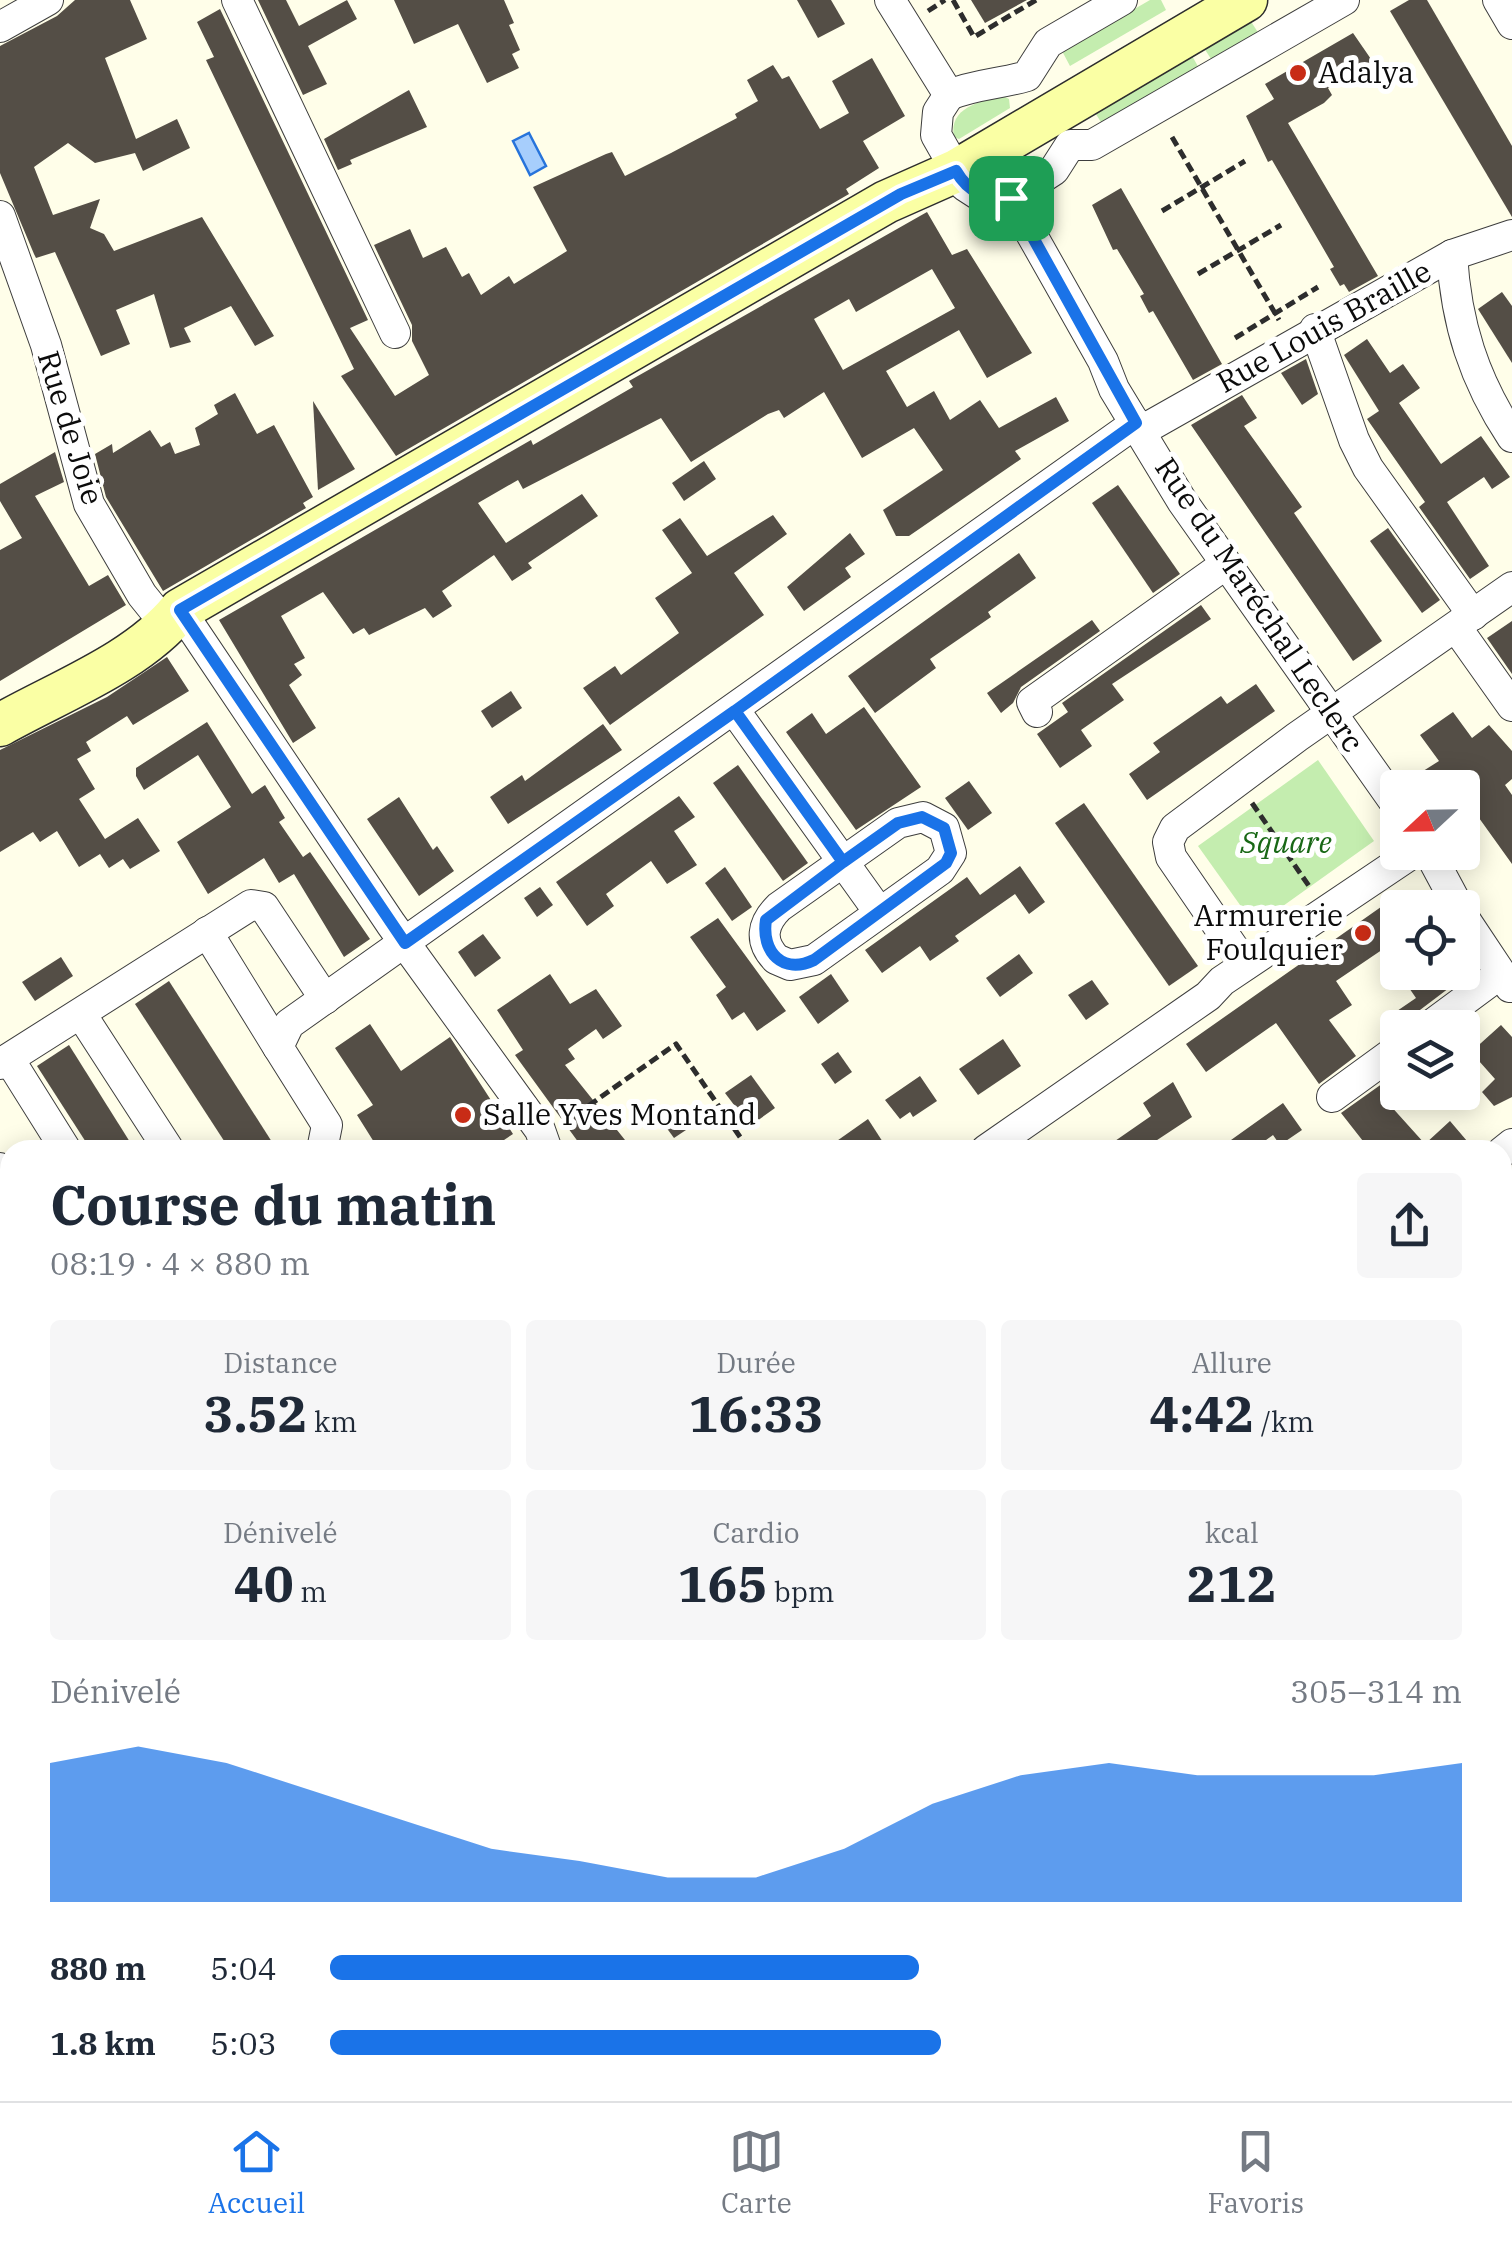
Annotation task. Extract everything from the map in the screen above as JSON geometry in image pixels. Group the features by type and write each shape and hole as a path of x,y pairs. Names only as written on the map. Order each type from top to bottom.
{"main road":[{"path":"1048,109 1214,0"},
{"path":"0,726 125,655 173,618 952,164 1246,0"}],"street":[{"path":"0,27 48,0"},
{"path":"236,0 394,334"},
{"path":"890,0 949,94"},
{"path":"1122,0 1048,43 1048,109 1054,170 1011,198 982,197 965,186 936,135 938,112 949,94 973,84 1000,84 1048,109 1092,145 1344,0"},
{"path":"1498,0 1512,24"},
{"name":"Rue du Maréchal Leclerc","path":"1011,198 1138,427 1226,564 1380,782"},
{"name":"Rue de Joie","path":"0,216 46,345 90,504 142,595 173,618 542,1140"},
{"name":"Rue Louis Braille","path":"278,1047 289,1024 1138,427 1452,255 1512,236"},
{"path":"1452,255 1462,334 1474,370 1512,437"},
{"path":"1303,336 1368,468 1512,706"},
{"path":"1037,712 1032,702 1226,564"},
{"path":"1244,966 1171,858 1168,842 1175,828 1512,588"},
{"path":"735,711 880,912"},
{"path":"910,818 934,820 944,828 951,853 946,863 880,912 803,965 790,965 769,952 764,940 766,920 843,862 910,818"},
{"path":"1000,1140 1208,996 1244,966 1387,870"},
{"path":"59,1140 4,1062 207,932 259,904 325,999"},
{"path":"207,932 326,1125 324,1140"},
{"path":"1458,1010 1506,982 1480,942"},
{"path":"81,1014 162,1140"},
{"path":"1332,1097 1380,1062"}],"path":[{"path":"953,0 974,37 1036,0"},
{"path":"1172,137 1275,314 1303,336"},
{"path":"1162,211 1245,162"},
{"path":"1198,274 1282,225"},
{"path":"1235,338 1318,287"},
{"path":"1254,806 1310,887"},
{"path":"550,1140 676,1044 742,1140"}],"green space":[{"path":"1150,0 1161,0 1166,10 1070,66 1062,51"},
{"path":"1250,20 1259,34 1213,62 1204,48"},
{"path":"1191,54 1200,70 1104,127 1094,111"},
{"path":"1003,96 1009,99 1010,108 959,139 954,137 953,127 961,113"},
{"name":"Square","path":"1318,760 1374,841 1255,926 1198,846"}],"water":[{"path":"529,133 546,166 530,175 513,141"}],"building":[{"path":"75,0 130,0 147,39 105,58 136,139 177,119 190,148 143,171 135,153 95,163 68,143 34,167 53,215 100,199 90,228 104,234 114,251 202,217 274,336 255,346 231,306 184,328 191,342 170,348 154,294 116,310 130,344 101,356 55,252 36,258 0,173 0,46 57,16"},
{"path":"258,0 286,0 299,26 347,0 357,19 308,46 327,84 303,95"},
{"path":"394,0 504,0 520,50 512,54 519,68 487,83 458,24 414,44"},
{"path":"797,0 831,0 845,24 818,38"},
{"path":"971,0 1027,0 985,23"},
{"path":"1409,0 1427,0 1512,146 1512,217 1390,11"},
{"path":"220,9 368,320 350,328 395,396 429,375 412,341 412,325 374,245 410,229 423,258 446,247 462,277 469,273 481,295 509,276 514,284 567,251 533,187 612,152 625,176 671,153 737,118 735,114 758,101 747,80 773,65 782,79 789,76 820,129 849,113 832,81 872,58 905,116 863,141 879,168 846,189 849,194 396,456 341,376 354,369 206,60 214,57 197,22"},
{"path":"1353,33 1373,62 1328,88 1332,95 1324,103 1288,123 1378,276 1349,292 1344,284 1340,286 1330,269 1334,267 1272,160 1268,162 1246,116 1274,99 1265,84"},
{"path":"409,90 427,127 350,160 352,164 338,170 324,139"},
{"path":"1121,188 1222,364 1193,380 1153,311 1149,313 1140,296 1144,294 1117,249 1113,250 1092,205"},
{"path":"927,212 952,255 967,249 1032,353 987,378 959,330 886,371 907,407 934,391 950,420 980,400 999,428 1056,397 1069,421 1015,451 1021,459 909,536 896,536 883,510 943,470 914,428 862,458 824,392 784,418 779,410 768,414 691,462 661,418 523,489 518,480 478,503 506,543 582,494 598,516 528,563 532,568 512,581 494,555 442,591 452,606 433,618 425,608 369,635 364,628 353,634 323,592 281,616 305,658 294,664 302,675 289,685 316,728 293,743 219,620 531,440 533,445 633,387 629,381","holes":["932,269 955,308 843,370 814,319 849,299 856,312"]},
{"path":"1502,292 1512,306 1512,363 1478,309"},
{"path":"1367,339 1390,373 1403,364 1420,388 1399,403 1441,464 1481,436 1510,477 1492,489 1484,477 1447,502 1489,566 1470,579 1419,507 1425,502 1367,419 1379,411 1344,355"},
{"path":"1306,359 1318,394 1302,405 1281,373"},
{"path":"235,393 257,434 274,425 313,497 303,503 306,508 163,591 106,497 95,454 112,444 113,453 150,430 161,447 170,442 175,454 200,445 195,428 218,414 214,405"},
{"path":"1242,395 1257,418 1244,426 1302,507 1294,513 1382,641 1353,661 1191,425"},
{"path":"313,401 355,469 318,490"},
{"path":"55,452 64,482 35,496 89,586 108,575 126,605 0,681 0,550 22,538 0,501 0,484"},
{"path":"704,461 716,479 684,501 672,483"},
{"path":"1118,485 1180,574 1153,593 1092,503"},
{"path":"773,515 787,534 734,573 764,615 610,725 583,688 615,666 621,675 679,633 655,598 692,573 662,530 680,518 707,556"},
{"path":"1388,528 1440,600 1422,613 1370,541"},
{"path":"850,533 865,554 845,568 851,577 804,611 787,587"},
{"path":"1019,553 1036,578 988,612 991,617 930,659 936,668 875,713 848,676"},
{"path":"1201,605 1211,619 1112,684 1124,700 1081,730 1092,746 1060,768 1037,734 1068,712 1062,703"},
{"path":"1092,620 1100,631 1021,687 1013,703 1001,713 987,693"},
{"path":"1512,621 1512,674 1487,638"},
{"path":"167,657 189,691 133,725 127,716 86,742 91,751 77,759 95,789 79,799 105,839 138,818 160,851 130,869 123,859 109,868 100,854 79,867 57,831 40,842 33,832 0,852 0,750 107,697"},
{"path":"1256,684 1275,711 1147,800 1129,774 1160,752 1153,743 1221,696 1227,704"},
{"path":"511,691 522,708 492,728 481,711"},
{"path":"864,707 921,787 856,830 786,732 812,713 826,734"},
{"path":"1453,712 1472,738 1489,725 1512,751 1512,779 1505,785 1512,795 1512,864 1480,819 1480,770 1425,770 1439,761 1420,735"},
{"path":"207,722 252,794 265,785 285,818 279,822 303,857 310,852 370,939 344,957 294,874 279,883 264,858 208,894 177,842 231,807 198,755 144,790 136,768"},
{"path":"603,724 622,750 508,824 490,797 522,775 525,781"},
{"path":"738,765 808,863 783,881 713,783"},
{"path":"969,781 992,813 968,830 945,798"},
{"path":"679,796 695,817 674,831 697,865 667,884 651,861 606,894 614,906 587,926 556,882"},
{"path":"399,797 433,850 437,846 454,871 419,896 367,819"},
{"path":"1084,803 1198,966 1169,986 1055,823"},
{"path":"1020,866 1045,902 1029,914 1015,894 955,936 959,941 930,961 920,946 882,973 865,950 967,877 980,895"},
{"path":"725,867 752,907 732,921 705,883"},
{"path":"540,887 553,905 537,917 524,898"},
{"path":"1380,908 1380,951 1336,981 1352,1005 1329,1020 1356,1056 1319,1084 1276,1023 1206,1072 1186,1044"},
{"path":"718,918 786,1011 757,1031 744,1012 732,1020 716,995 726,987 690,937"},
{"path":"483,934 501,958 475,977 458,952"},
{"path":"1019,954 1033,973 1000,997 986,978"},
{"path":"61,957 73,976 35,1001 22,982"},
{"path":"550,974 570,1004 596,989 622,1026 603,1039 596,1029 568,1049 575,1059 565,1065 625,1140 577,1140 515,1055 523,1050 497,1010"},
{"path":"831,974 849,1001 818,1024 799,997"},
{"path":"1092,980 1109,1004 1086,1020 1068,995"},
{"path":"169,981 271,1140 223,1140 135,1004"},
{"path":"1410,990 1446,990 1420,1010 1398,1010 1416,998"},
{"path":"370,1024 401,1071 450,1037 513,1134 504,1140 373,1140 357,1115 373,1105 335,1048"},
{"path":"1501,1025 1512,1037 1512,1097 1494,1106 1482,1092 1495,1079 1480,1062 1480,1044"},
{"path":"1003,1039 1021,1066 978,1095 959,1069"},
{"path":"69,1045 129,1140 85,1140 37,1066"},
{"path":"838,1052 852,1072 835,1084 821,1064"},
{"path":"751,1075 775,1108 750,1126 725,1093"},
{"path":"920,1076 937,1101 913,1117 910,1112 900,1119 885,1100"},
{"path":"1173,1082 1192,1117 1157,1140 1116,1140 1151,1116 1143,1103"},
{"path":"1380,1085 1380,1110 1394,1110 1421,1140 1362,1140 1341,1113"},
{"path":"1283,1103 1302,1130 1287,1140 1276,1140 1273,1135 1266,1140 1231,1140"},
{"path":"678,1106 692,1126 674,1138 660,1119"},
{"path":"868,1119 882,1140 838,1140"},
{"path":"1450,1121 1466,1140 1429,1140"}],"place":[{"name":"Adalya","path":"1298,73"},
{"name":"Armurerie Foulquier","path":"1363,933"},
{"name":"Salle Yves Montand","path":"463,1115"}],"route":[{"path":"1011,198 982,197 965,186 956,171 901,194 180,610 405,943 735,711 843,862 898,823 922,817 944,828 951,853 946,863 814,960 790,965 776,959 764,940 766,920 778,907 843,862 789,787 735,711 1136,423 1011,198"}]}
